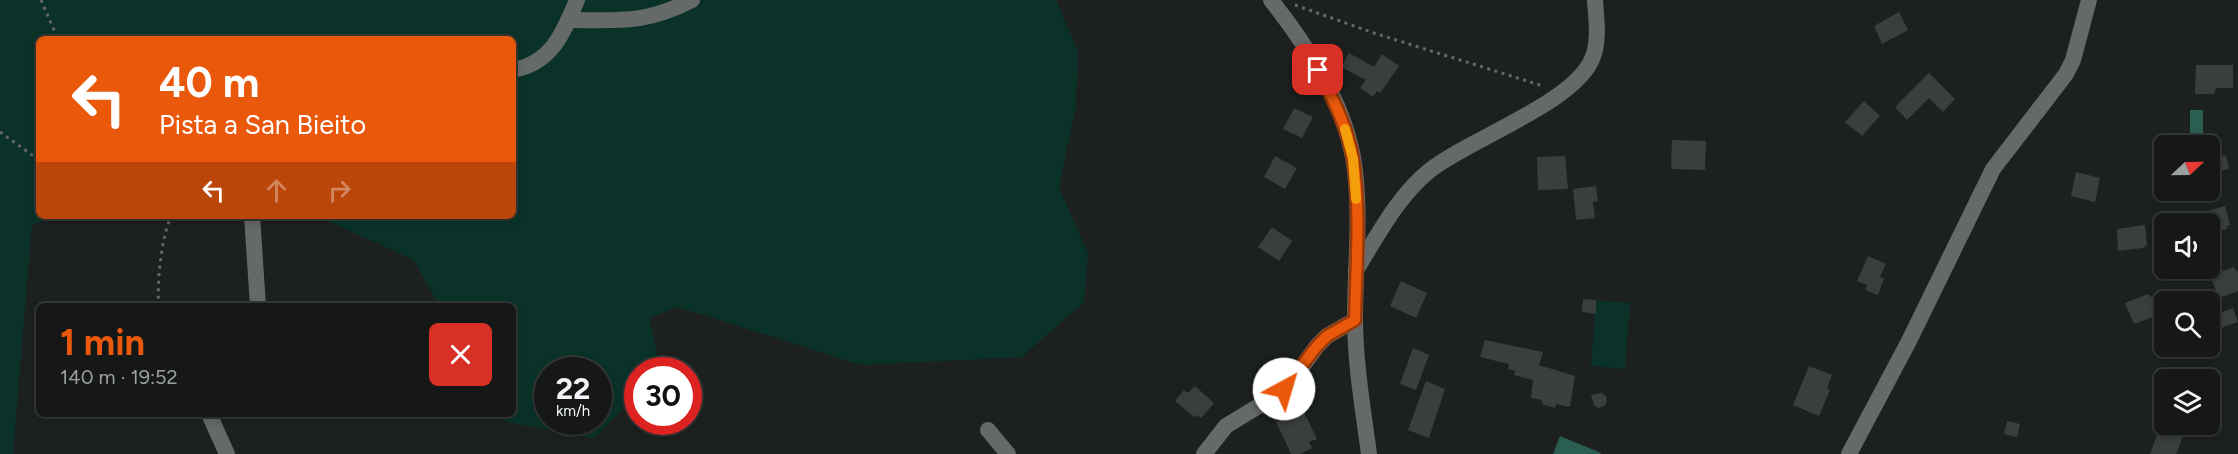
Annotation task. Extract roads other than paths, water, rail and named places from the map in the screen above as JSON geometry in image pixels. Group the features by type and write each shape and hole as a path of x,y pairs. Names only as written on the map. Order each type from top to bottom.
{"street":[{"path":"516,70 526,68 539,61 555,48 577,0"},
{"path":"569,20 632,20 655,17 692,0"},
{"path":"1271,0 1314,62 1346,133 1353,159 1356,353 1369,454"},
{"path":"1355,271 1395,209 1429,171 1562,92 1588,67 1593,57 1596,30 1595,0"},
{"path":"1849,454 1909,341 1994,168 2066,74 2073,60 2089,0"},
{"path":"252,219 258,303"},
{"path":"1204,454 1226,426 1275,396 1294,378 1327,336 1355,320"},
{"path":"210,417 227,454"},
{"path":"988,430 1008,454"}]}
